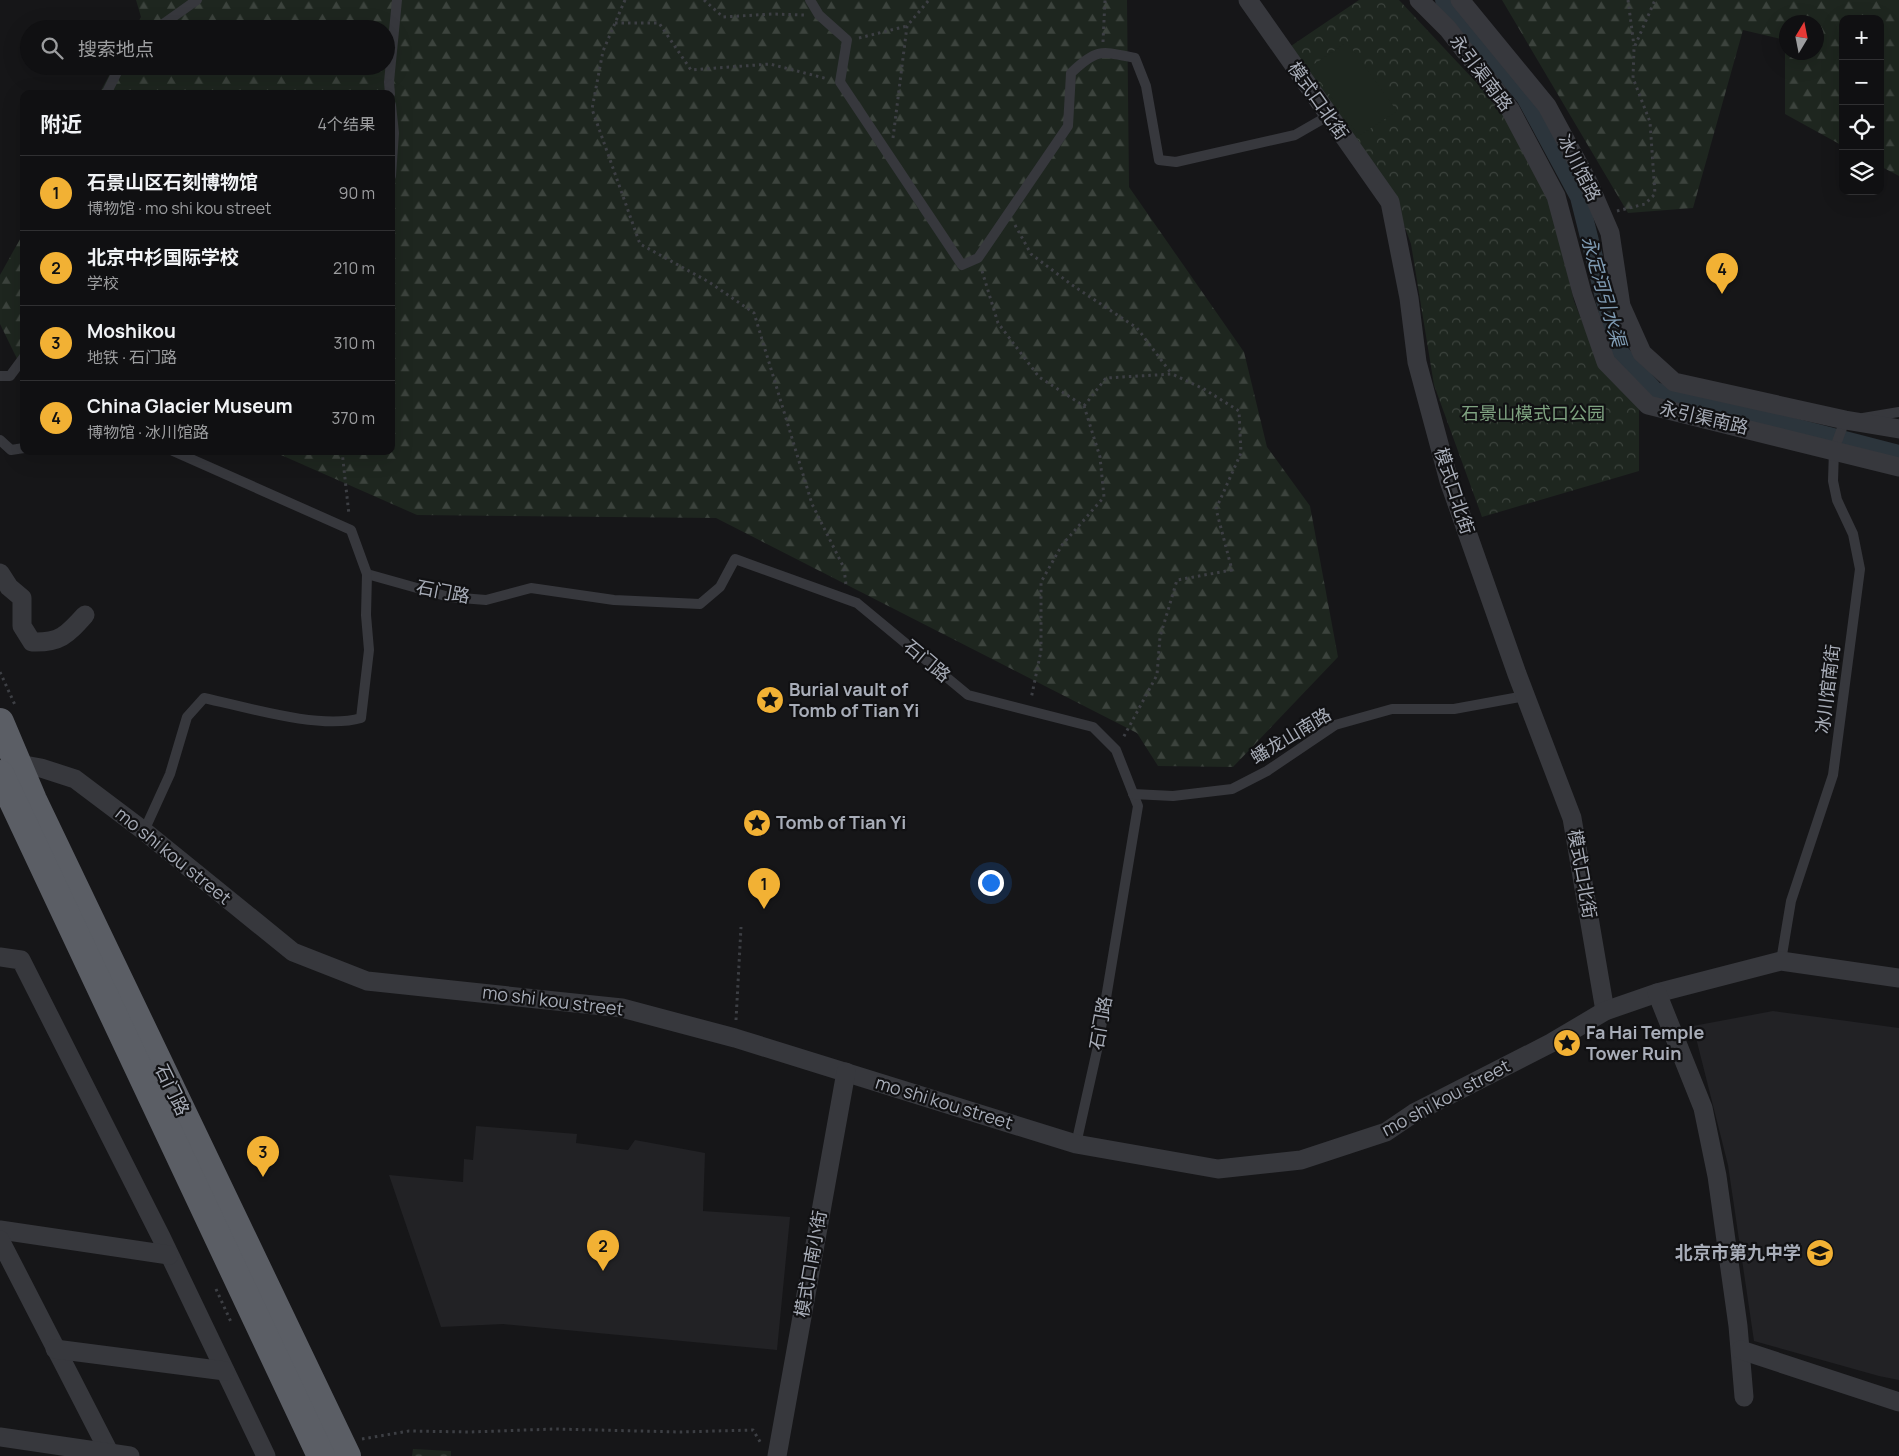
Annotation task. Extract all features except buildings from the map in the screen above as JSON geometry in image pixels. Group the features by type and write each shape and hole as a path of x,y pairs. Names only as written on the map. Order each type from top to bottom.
{"highway":[{"name":"石门路","path":"0,722 9,769 33,800 336,1451"}],"street":[{"name":"模式口北街","path":"1248,0 1390,202 1409,298 1417,362 1446,472 1525,696 1572,818 1605,1011"},
{"name":"永引渠南路","path":"1419,0 1448,29 1510,109 1556,196 1582,292 1606,362 1648,405 1899,466"},
{"name":"冰川馆路","path":"1460,0 1547,106 1588,182 1610,233 1622,306 1642,353 1674,382 1846,420 1899,429"},
{"path":"0,573 9,587 22,598 22,626 32,642 50,643 67,634 84,615"},
{"name":"mo shi kou street","path":"9,769 40,768 75,779 144,831 293,952 367,981 622,1008 735,1038 1076,1144 1218,1169 1301,1160 1386,1132 1414,1113 1551,1043 1605,1011 1657,993 1781,961 1899,978"},
{"path":"0,956 21,960 85,1082 266,1456"},
{"path":"1657,993 1703,1108 1717,1176 1741,1350 1744,1397"},
{"name":"模式口南小街","path":"770,1452 846,1072"},
{"path":"0,1230 169,1255"},
{"path":"0,1240 108,1452"},
{"path":"55,1349 225,1371"},
{"path":"1741,1350 1899,1402"},
{"path":"0,1437 130,1456"}],"lane":[{"path":"169,20 197,0"},
{"path":"395,20 397,0"},
{"path":"810,0 819,15 847,40 840,82 962,265 978,258 1068,126 1071,73 1087,57 1103,52 1135,58 1146,86 1159,160 1176,162 1295,135 1328,116"},
{"path":"108,90 116,75"},
{"path":"390,75 390,90"},
{"path":"0,376 10,376 20,362"},
{"path":"1846,420 1899,412"},
{"name":"冰川馆南街","path":"1781,961 1791,901 1833,775 1860,570 1853,534 1837,500 1832,481 1834,450 1846,420"},
{"path":"0,440 11,450 20,449"},
{"path":"144,831 170,774 187,717 204,698 296,717 347,722 361,718 369,650 366,615 367,574 351,530 182,455"},
{"name":"石门路","path":"367,574 458,598 486,600 531,588 614,600 700,604 720,587 735,559 857,603 968,695 1093,727 1116,750 1138,806 1098,1046 1076,1144"},
{"name":"蟠龙山南路","path":"1133,794 1172,796 1232,789 1268,771 1335,725 1392,709 1454,709 1525,696"}],"path":[{"path":"625,0 603,51 592,109 640,244 709,282 754,313 812,504 844,568 847,599"},
{"path":"704,0 724,17 772,14 819,15"},
{"path":"890,157 907,26 929,0"},
{"path":"1103,52 1105,0"},
{"path":"1602,214 1645,204 1655,194 1650,122 1633,78 1634,48 1628,0"},
{"path":"1634,48 1655,0"},
{"path":"615,23 659,23 691,70 770,64 840,82"},
{"path":"847,40 907,26"},
{"path":"1009,213 1031,254 1072,285 1137,328 1172,374"},
{"path":"978,258 998,323 1039,377 1084,406 1100,457 1104,497 1062,544 1041,582 1041,651 1028,711"},
{"path":"1084,406 1106,378 1172,374 1204,388 1239,411 1241,453 1216,509 1232,570 1177,580 1160,637 1157,675 1116,750"},
{"path":"342,455 351,530"},
{"path":"735,1038 741,926"},
{"path":"336,1451 408,1431 470,1432 555,1429 680,1432 753,1430 770,1452"}],"shaded area":[{"name":"北京市第九中学","path":"1773,1011 1899,1028 1899,1380 1754,1341 1728,1165 1693,1026"},
{"path":"476,1126 577,1134 576,1143 628,1150 635,1140 705,1153 703,1211 790,1217 777,1350 503,1324 441,1327 389,1175 463,1182 464,1159 473,1160"}],"green space":[{"path":"136,0 1127,0 1129,187 1244,352 1267,447 1310,506 1338,657 1233,767 1158,766 1137,733 716,518 417,515 281,455 395,455 395,90 101,90 109,75 395,75 395,20 139,20 141,17"},
{"name":"石景山模式口公园","path":"1359,0 1399,0 1504,112 1551,203 1574,301 1598,361 1639,408 1639,471 1482,517 1434,385 1411,244 1394,198 1288,48"},
{"path":"1502,0 1899,0 1899,176 1884,168 1884,15 1839,15 1839,144 1785,114 1785,60 1824,60 1824,15 1779,15 1779,39 1743,30 1693,208 1628,213"},
{"path":"1347,42 1397,111 1359,136 1310,67"},
{"path":"20,239 20,365 0,324 0,275"},
{"path":"413,1449 451,1451 451,1456 412,1456"}],"waterway":[{"name":"永定河引水渠","path":"1444,0 1525,97 1579,197 1617,349 1655,391 1899,454"}],"place":[{"name":"China Glacier Museum","path":"1722,294"},
{"name":"Burial vault of Tomb of Tian Yi","path":"770,700"},
{"name":"Tomb of Tian Yi","path":"757,823"},
{"name":"石景山区石刻博物馆","path":"764,909"},
{"name":"Fa Hai Temple Tower Ruin","path":"1567,1043"},
{"name":"Moshikou","path":"263,1177"},
{"name":"北京市第九中学","path":"1820,1253"},
{"name":"北京中杉国际学校","path":"603,1271"}]}
